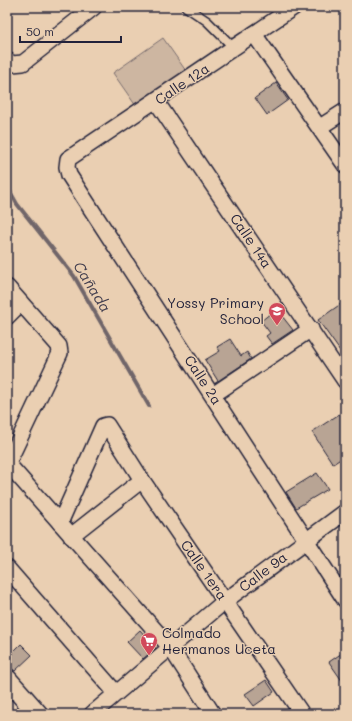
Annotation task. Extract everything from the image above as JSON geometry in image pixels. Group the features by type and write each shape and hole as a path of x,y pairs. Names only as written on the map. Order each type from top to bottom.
{"street":[{"path":"9,62 23,63 94,7"},
{"name":"Calle 12a","path":"68,159 294,7"},
{"path":"254,34 345,165"},
{"name":"Calle 14a","path":"156,101 345,381"},
{"path":"320,127 345,110"},
{"name":"Calle 2a","path":"68,159 67,167 69,175 345,600"},
{"path":"7,287 59,346 60,353 7,465 170,647 208,712"},
{"path":"7,317 21,303"},
{"path":"213,395 311,329"},
{"name":"Calle 1era","path":"60,523 103,426 107,425 142,480 300,713"},
{"path":"71,536 142,480"},
{"name":"Calle 9a","path":"92,714 225,601 305,540 345,512"},
{"path":"7,568 116,693"},
{"path":"7,679 38,714"}],"lane":[{"path":"186,7 207,21 234,48"}],"shaded area":[{"path":"163,38 186,71 136,106 113,73"}],"building":[{"path":"276,83 288,100 267,115 255,98"},
{"path":"345,301 345,358 318,320"},
{"name":"Yossy Primary School","path":"271,313 276,320 282,316 293,330 272,344 266,336 270,333 261,321"},
{"path":"230,339 241,356 247,352 251,359 218,381 205,360 220,351 217,347"},
{"path":"341,413 345,419 345,456 333,464 312,432"},
{"path":"317,473 328,489 296,508 286,492"},
{"path":"140,630 156,648 143,659 127,642"},
{"path":"21,644 32,655 15,671 7,665 7,658"},
{"path":"345,651 345,685 329,662"},
{"path":"266,680 274,692 254,706 245,694"}],"waterway":[{"name":"Cañada","path":"7,186 17,204 74,276 149,406"}],"place":[{"name":"Yossy Primary School","path":"277,326"},
{"name":"Colmado Hermanos Uceta","path":"149,656"}]}
